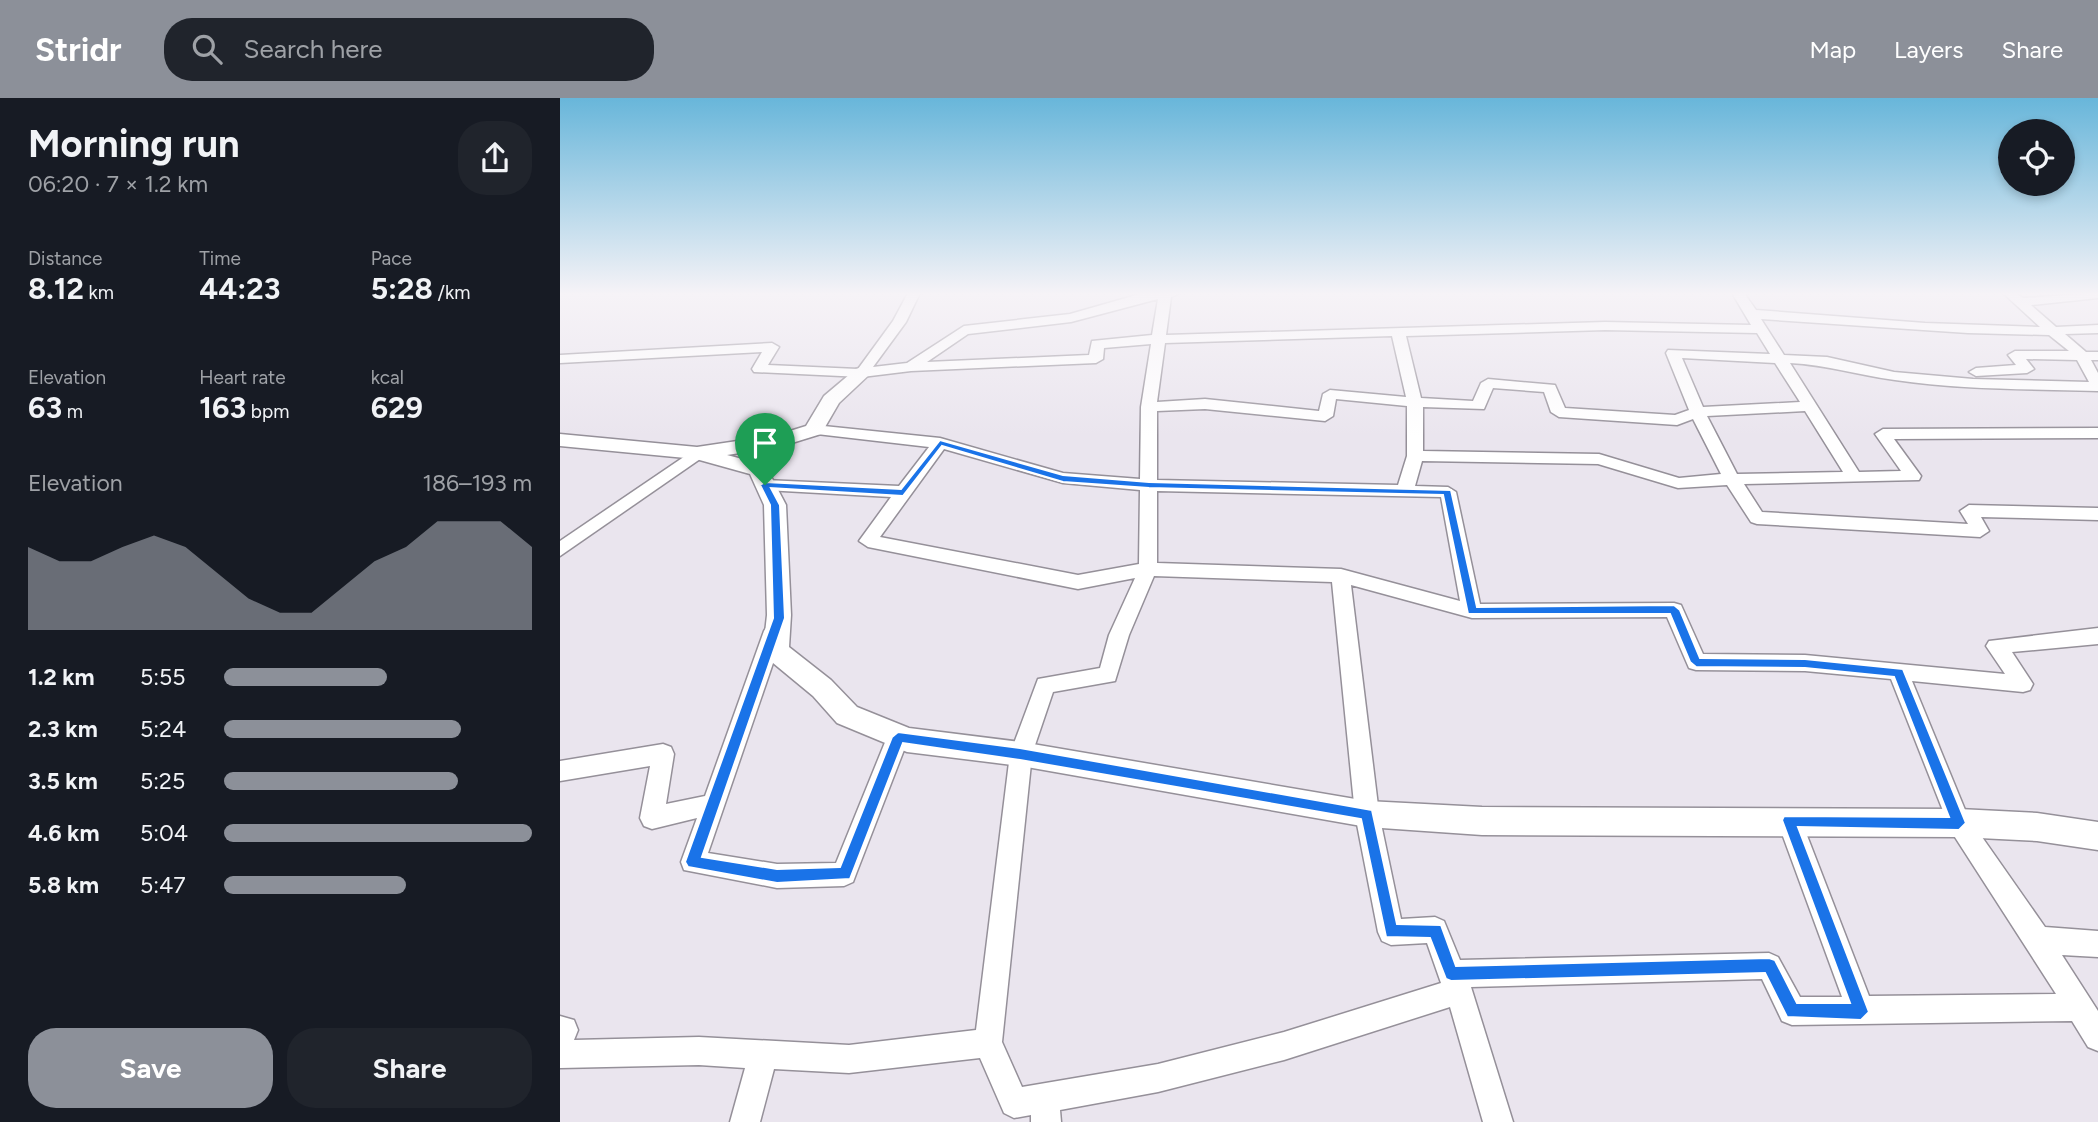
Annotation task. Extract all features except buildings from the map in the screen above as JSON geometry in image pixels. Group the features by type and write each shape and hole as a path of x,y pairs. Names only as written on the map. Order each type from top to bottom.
{"street":[{"path":"814,430 831,400 862,373 886,341"},
{"path":"911,367 949,341"},
{"path":"560,359 772,347 759,369 862,373 911,367 1096,359 1097,344 1136,341"},
{"path":"1158,341 1149,407 1148,569 1119,635 1108,675 1045,685 1020,754 988,1043 1014,1103 1045,1110 1284,1046 1455,982 1769,965 1793,1011 2080,1007"},
{"path":"1400,341 1415,402 1415,456 1405,490"},
{"path":"1666,341 1697,412 1732,480 1757,518 1980,531 1969,511 2098,514"},
{"path":"1768,341 1854,476"},
{"path":"2001,341 2044,385"},
{"path":"1673,353 1827,361 1894,376 2098,386 2081,355 2066,341"},
{"path":"2015,355 2098,356"},
{"path":"1894,376 2027,369"},
{"path":"1149,407 1205,404 1325,416 1330,394 1479,407 1488,383 1550,388 1559,412 1677,420 1697,412 1808,406"},
{"path":"560,550 697,453 779,441 814,430 940,443 1063,478 1149,485 1448,492 1472,611"},
{"path":"1415,456 1599,459 1678,483 1913,476 1883,434 2098,433"},
{"path":"560,440 697,453 758,470 775,505 779,618 776,651 822,688 847,715 898,737 1020,754 1367,814 1482,821 1789,820 1959,823 2037,827 2098,836"},
{"path":"940,443 868,541 1079,582 1148,569 1341,576 1472,611 1674,610 1696,662 1805,663 2023,684 1996,646 2098,636"},
{"path":"765,485 903,492"},
{"path":"1341,576 1367,814 1391,932 1435,930 1455,982 1498,1122"},
{"path":"779,618 693,862 777,876 844,874 898,737"},
{"path":"1898,672 1959,823 2038,940 2098,1037"},
{"path":"560,772 663,754 652,818 714,804"},
{"path":"1789,820 1861,1012"},
{"path":"2038,940 2098,944"},
{"path":"560,1030 564,1030 560,1039"},
{"path":"560,1055 699,1051 849,1059 988,1043"},
{"path":"745,1122 763,1055"}],"route":[{"path":"940,443 1063,478 1149,485 1448,492 1472,611 1674,610 1696,662 1805,663 1898,672 1959,823 1789,820 1861,1012 1793,1011 1769,965 1451,974 1435,930 1391,932 1367,814 1020,754 898,737 844,874 777,876 693,862 779,618 775,505 765,485 903,492 940,443"}]}
